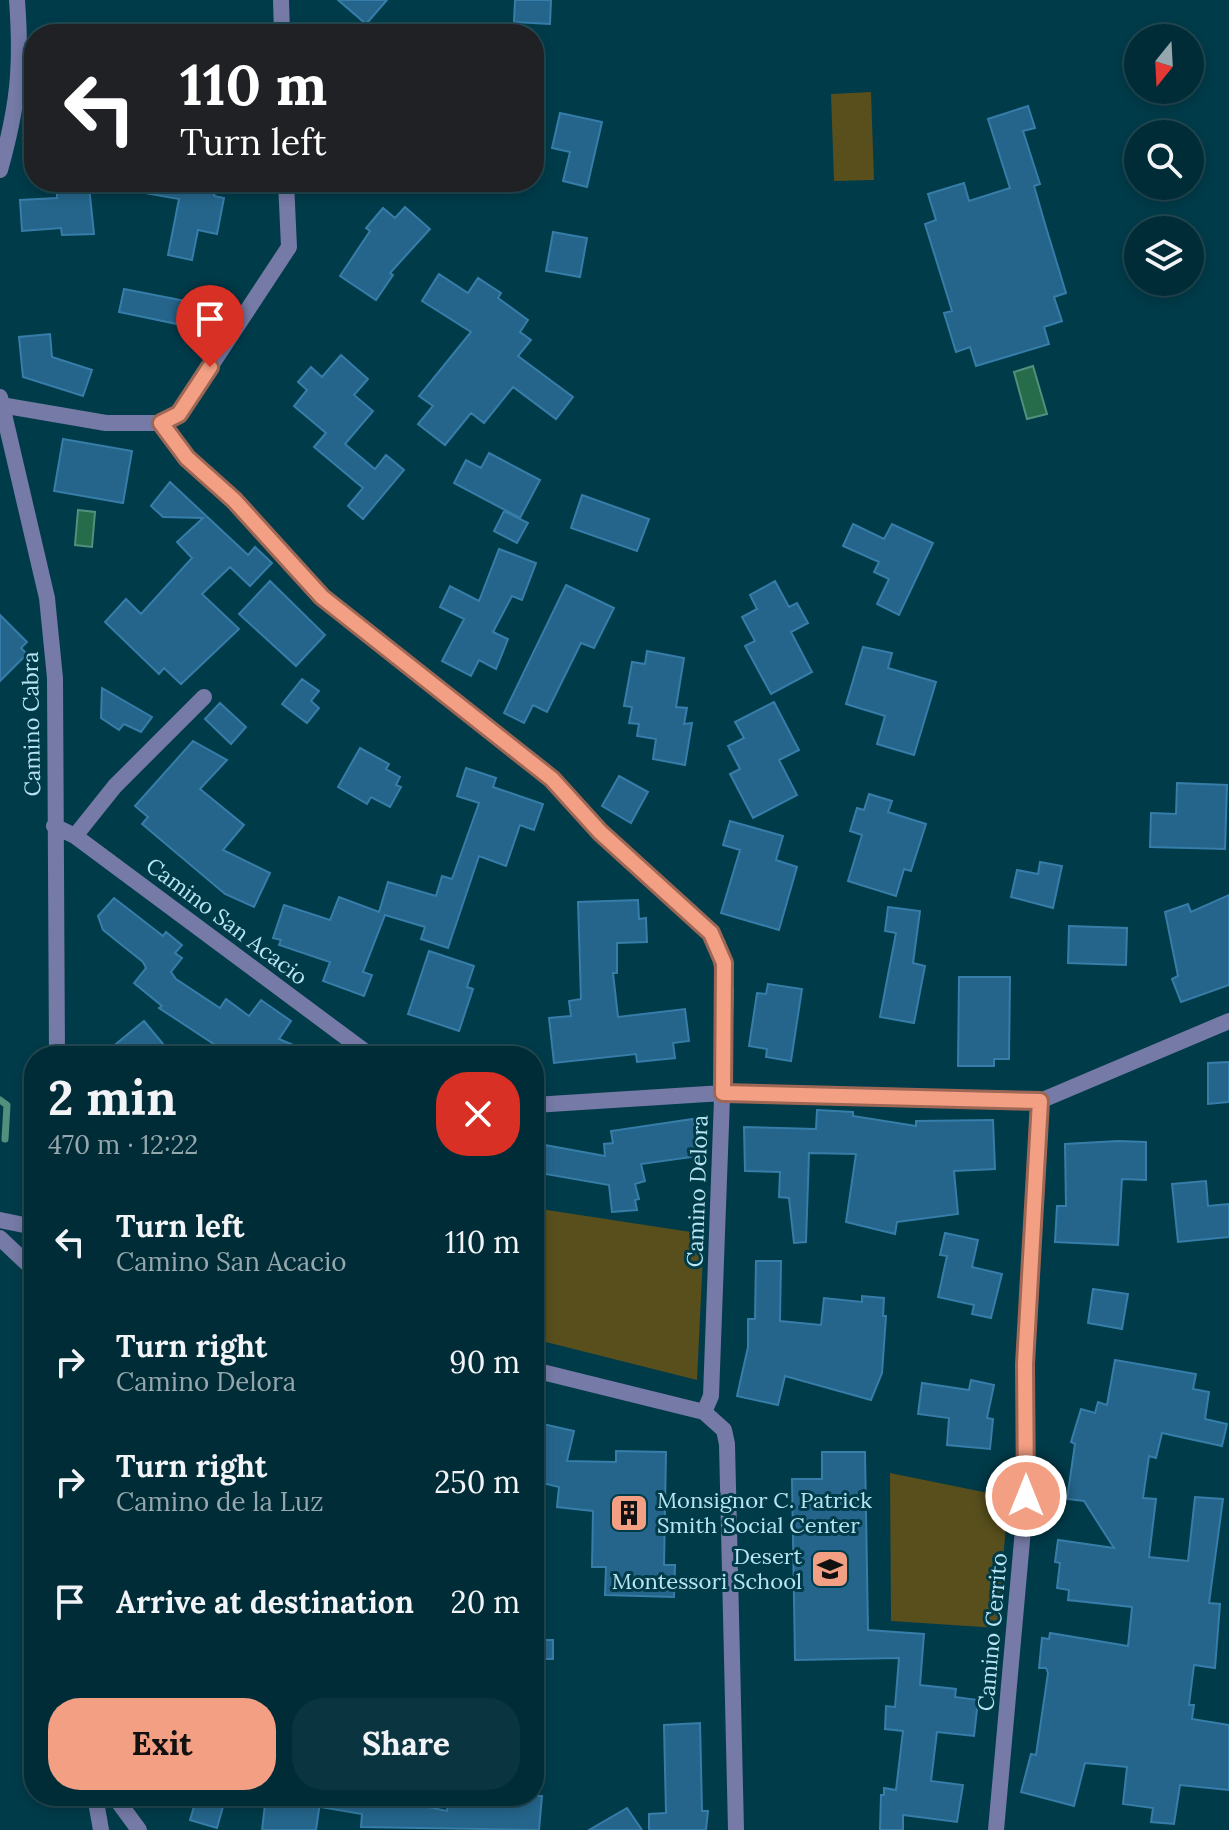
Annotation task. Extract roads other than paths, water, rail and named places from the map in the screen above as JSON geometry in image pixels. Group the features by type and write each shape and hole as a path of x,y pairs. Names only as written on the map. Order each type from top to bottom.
{"street":[{"path":"0,170 16,111 22,62 17,0"},
{"path":"281,0 282,24"},
{"path":"1,405 106,423 161,423 179,414 289,247 286,192"},
{"name":"Camino Cabra","path":"0,397 47,598 55,678 57,1046"},
{"name":"Camino Delora","path":"161,423 187,458 234,500 322,597 552,779 600,832 711,933 724,963 723,1093 711,1396 704,1412"},
{"path":"75,836 115,786 204,697"},
{"name":"Camino San Acacio","path":"54,826 75,836 358,1046"},
{"path":"544,1104 723,1093 1040,1101 1229,1021"},
{"name":"Camino Cerrito","path":"996,1830 1026,1496 1025,1364 1040,1101"},
{"path":"0,1220 24,1225"},
{"path":"0,1238 24,1261"},
{"path":"544,1372 704,1412 724,1430 727,1444 736,1830"},
{"path":"97,1806 101,1830"},
{"path":"121,1806 139,1830"}],"waterway":[{"path":"0,1100 7,1105 5,1139"}],"place":[{"name":"Monsignor C. Patrick Smith Social Center","path":"629,1513"},
{"name":"Desert Montessori School","path":"830,1569"}]}
